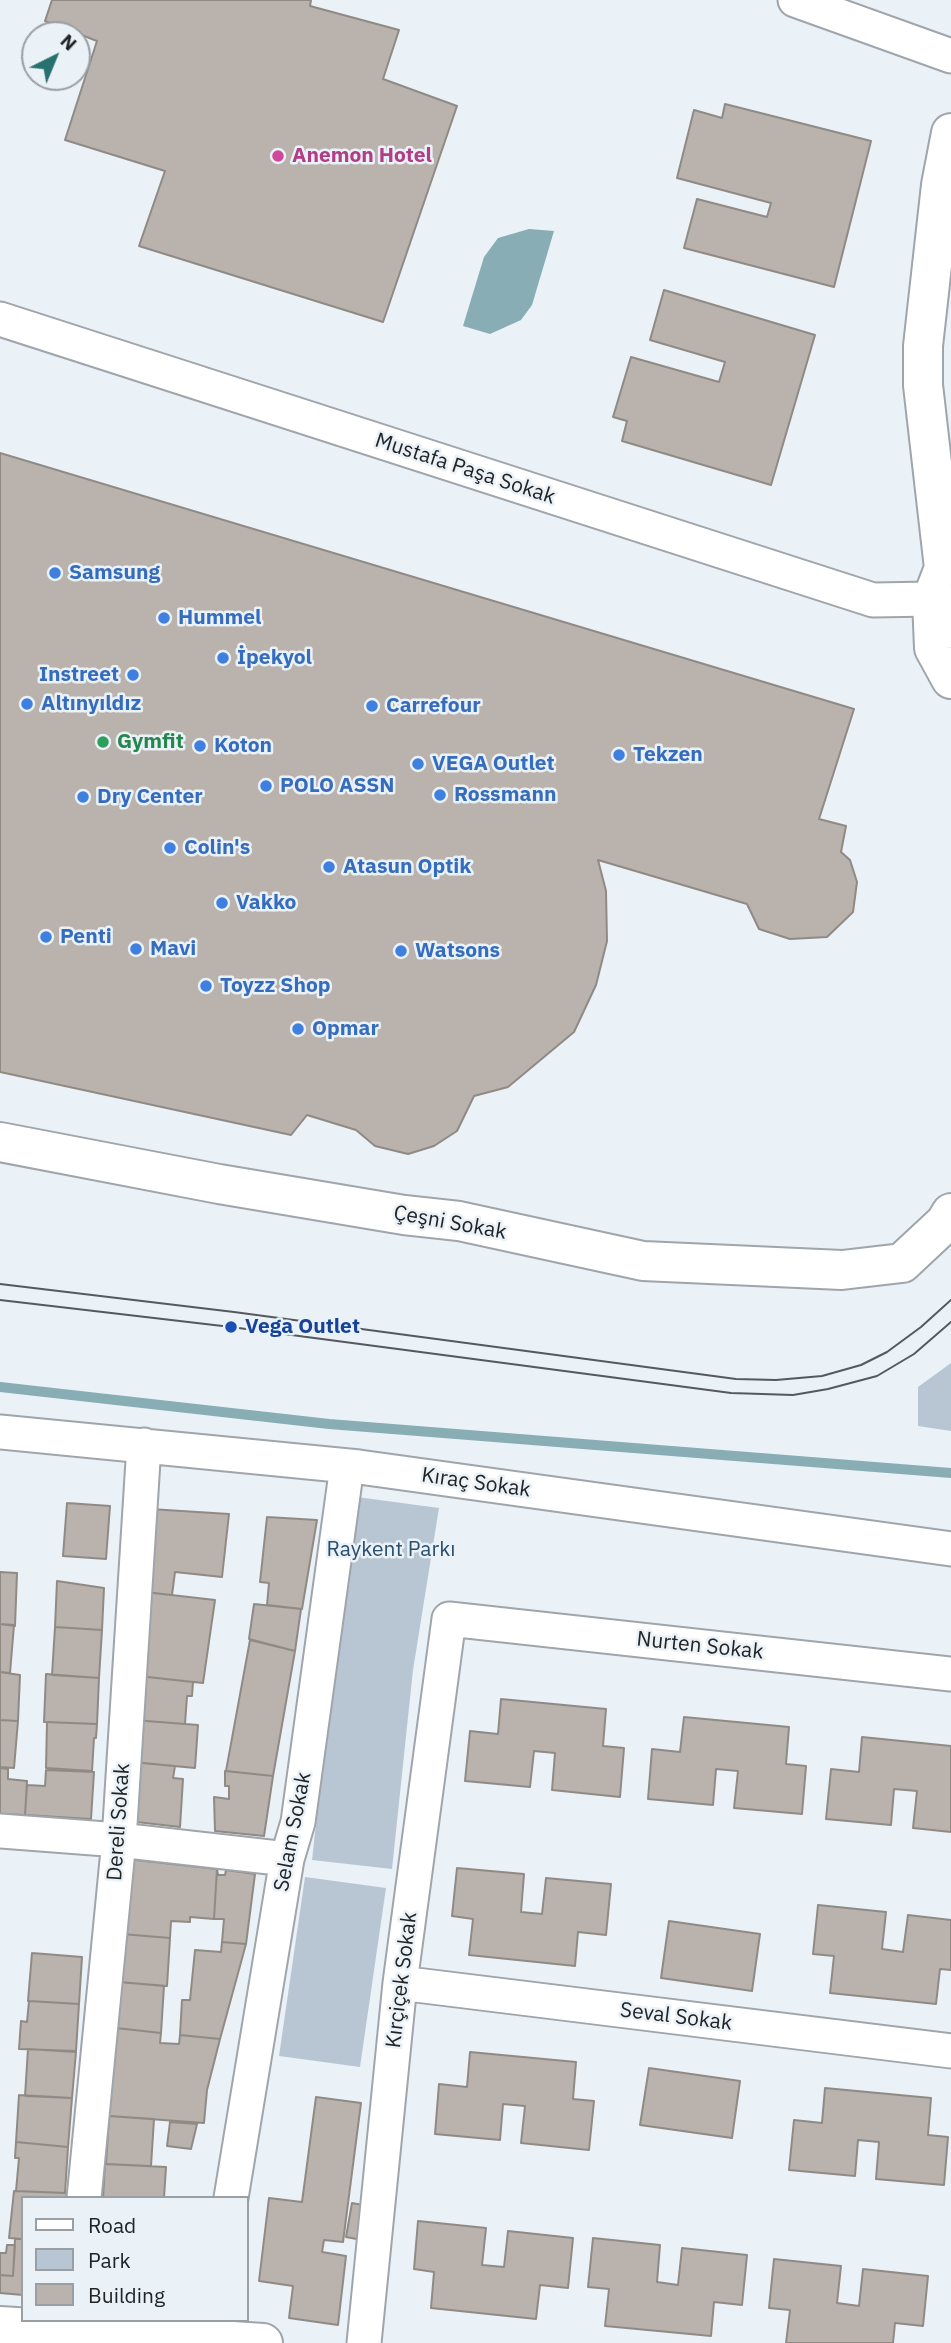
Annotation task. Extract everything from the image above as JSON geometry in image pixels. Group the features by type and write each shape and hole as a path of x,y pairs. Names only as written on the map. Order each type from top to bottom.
{"street":[{"path":"795,0 951,56"},
{"path":"951,133 941,185 923,346 923,385 942,576 934,649 951,679"},
{"name":"Mustafa Paşa Sokak","path":"0,319 873,600 942,576"},
{"name":"Çeşni Sokak","path":"0,1142 219,1184 404,1215 459,1221 643,1261 842,1270 902,1263 945,1223 951,1213"},
{"name":"Kıraç Sokak","path":"0,1432 347,1466 951,1549"},
{"name":"Dereli Sokak","path":"84,2196 119,1840 144,1445"},
{"name":"Selam Sokak","path":"231,2196 288,1860 298,1822 347,1466"},
{"name":"Nurten Sokak","path":"449,1619 951,1674"},
{"name":"Kırçiçek Sokak","path":"364,2343 400,1983 449,1619"},
{"path":"0,1831 119,1840 288,1860"},
{"name":"Seval Sokak","path":"400,1983 951,2051"},
{"path":"0,2326 71,2326 208,2334 263,2343"}],"green space":[{"path":"951,1363 951,1431 918,1426 918,1387"},
{"name":"Raykent Parkı","path":"357,1497 439,1508 413,1670 392,1869 312,1860 334,1661"},
{"path":"305,1877 386,1888 360,2067 279,2056"}],"shaded area":[{"path":"529,229 554,231 532,305 521,320 490,334 463,326 484,257 498,238"}],"building":[{"name":"Anemon Hotel","path":"52,0 311,0 310,6 399,30 383,79 457,106 383,322 139,246 165,171 65,140 81,91 91,91 91,60 97,41 91,39 91,21 45,21"},
{"path":"725,104 871,141 834,287 684,248 697,199 767,217 771,203 677,178 694,110 722,118"},
{"path":"664,290 815,335 771,485 622,441 627,421 613,417 631,357 719,382 725,362 650,340"},
{"name":"VEGA Outlet","path":"0,453 854,709 819,819 846,826 841,852 850,860 857,882 853,912 827,937 790,939 759,929 747,904 598,860 606,891 607,941 596,985 574,1032 508,1087 474,1096 457,1131 434,1146 408,1154 375,1146 356,1130 307,1115 291,1135 0,1072"},
{"path":"67,1503 110,1506 106,1559 63,1556"},
{"path":"150,1509 229,1514 222,1577 175,1572 172,1595 144,1592"},
{"path":"267,1517 317,1520 302,1609 267,1605 269,1583 260,1582"},
{"path":"0,1572 17,1573 15,1626 0,1624"},
{"path":"57,1581 104,1588 102,1630 55,1627"},
{"path":"145,1592 215,1600 203,1683 138,1676"},
{"path":"254,1604 301,1609 295,1651 249,1639"},
{"path":"0,1624 14,1625 10,1673 0,1672"},
{"path":"55,1627 102,1630 99,1678 52,1675"},
{"path":"250,1640 295,1651 273,1776 226,1771"},
{"path":"0,1672 20,1675 18,1721 0,1720"},
{"path":"46,1674 99,1678 97,1724 44,1722"},
{"path":"138,1676 193,1682 192,1696 187,1696 185,1724 134,1720"},
{"path":"501,1699 606,1709 603,1746 624,1748 620,1797 552,1790 555,1753 534,1751 530,1787 465,1781 470,1731 498,1734"},
{"path":"684,1717 789,1727 786,1764 806,1766 802,1814 734,1808 738,1771 716,1769 713,1805 648,1799 652,1749 680,1752"},
{"path":"0,1720 18,1721 14,1768 0,1767"},
{"path":"134,1720 198,1725 195,1768 131,1762"},
{"path":"47,1722 97,1724 92,1771 46,1768"},
{"path":"862,1737 951,1746 951,1832 913,1828 917,1791 894,1789 891,1825 826,1819 831,1769 859,1772"},
{"path":"132,1762 175,1766 173,1778 183,1779 180,1827 128,1821"},
{"path":"0,1768 8,1769 8,1779 27,1781 25,1815 0,1814"},
{"path":"46,1770 94,1772 91,1819 25,1815 27,1785 45,1786"},
{"path":"225,1771 273,1776 264,1836 215,1831 214,1797 229,1799 229,1786 225,1786"},
{"path":"127,1859 217,1869 214,1919 190,1917 190,1922 171,1921 170,1938 122,1934"},
{"path":"457,1868 524,1874 521,1912 542,1914 546,1878 611,1884 606,1935 578,1932 575,1966 469,1955 473,1919 452,1916"},
{"path":"217,1869 218,1875 225,1875 226,1870 255,1874 246,1944 222,1942 224,1919 214,1919"},
{"path":"818,1905 886,1912 882,1949 903,1952 908,1915 951,1920 951,1970 940,1969 936,2004 830,1993 834,1956 813,1954"},
{"path":"669,1921 760,1934 752,1991 661,1978"},
{"path":"122,1934 170,1938 167,1986 119,1982"},
{"path":"222,1942 246,1944 220,2039 180,2035 182,2000 190,2000 195,1950 221,1952"},
{"path":"32,1953 82,1957 79,2004 28,2001"},
{"path":"119,1982 164,1986 161,2033 116,2028"},
{"path":"29,2001 79,2004 76,2051 19,2049 21,2021 27,2022"},
{"path":"116,2028 161,2033 160,2043 179,2044 180,2035 220,2039 207,2090 204,2123 109,2116"},
{"path":"28,2049 76,2052 72,2098 25,2096"},
{"path":"470,2052 576,2062 573,2099 594,2101 589,2150 521,2143 525,2106 503,2104 500,2140 435,2134 439,2084 467,2087"},
{"path":"649,2068 740,2081 732,2138 640,2125"},
{"path":"825,2088 931,2098 928,2135 948,2137 944,2185 876,2179 879,2142 858,2140 855,2176 789,2170 794,2120 822,2123"},
{"path":"19,2095 72,2098 68,2147 16,2142"},
{"path":"316,2097 361,2103 343,2242 324,2240 322,2252 346,2256 338,2325 289,2318 293,2286 259,2281 269,2198 302,2202"},
{"path":"109,2116 154,2119 151,2166 106,2164"},
{"path":"170,2122 197,2124 191,2149 167,2146"},
{"path":"16,2142 68,2147 65,2193 16,2191 19,2158 15,2158"},
{"path":"105,2164 166,2167 164,2196 103,2196"},
{"path":"14,2191 67,2193 66,2196 21,2196 21,2239 9,2238"},
{"path":"352,2203 368,2206 362,2240 346,2237"},
{"path":"418,2221 486,2228 482,2265 504,2267 508,2231 573,2238 568,2288 540,2285 536,2319 431,2308 434,2272 414,2269"},
{"path":"593,2238 660,2245 657,2282 678,2285 682,2248 747,2255 742,2305 714,2302 711,2336 605,2326 609,2289 588,2287"},
{"path":"15,2239 21,2239 21,2295 0,2293 0,2275 13,2276"},
{"path":"7,2245 15,2245 13,2276 0,2275 0,2253 6,2253"},
{"path":"774,2259 841,2266 837,2303 859,2306 863,2269 928,2276 923,2326 895,2323 893,2343 786,2343 790,2310 769,2308"}],"waterway":[{"path":"0,1387 329,1424 951,1473"}],"tram line":[{"path":"0,1284 234,1312 736,1379 776,1380 822,1376 861,1365 887,1352 951,1300"},
{"path":"0,1300 231,1327 731,1393 793,1395 877,1376 914,1354 951,1322"}],"place":[{"name":"Anemon Hotel","path":"278,156"},
{"name":"Samsung","path":"55,573"},
{"name":"Hummel","path":"164,618"},
{"name":"İpekyol","path":"223,658"},
{"name":"Instreet","path":"133,675"},
{"name":"Altınyıldız","path":"27,704"},
{"name":"Carrefour","path":"372,706"},
{"name":"Gymfit","path":"103,742"},
{"name":"Koton","path":"200,746"},
{"name":"Tekzen","path":"619,755"},
{"name":"VEGA Outlet","path":"418,764"},
{"name":"POLO ASSN","path":"266,786"},
{"name":"Rossmann","path":"440,795"},
{"name":"Dry Center","path":"83,797"},
{"name":"Colin's","path":"170,848"},
{"name":"Atasun Optik","path":"329,867"},
{"name":"Vakko","path":"222,903"},
{"name":"Penti","path":"46,937"},
{"name":"Mavi","path":"136,949"},
{"name":"Watsons","path":"401,951"},
{"name":"Toyzz Shop","path":"206,986"},
{"name":"Opmar","path":"298,1029"},
{"name":"Vega Outlet","path":"231,1327"}]}
